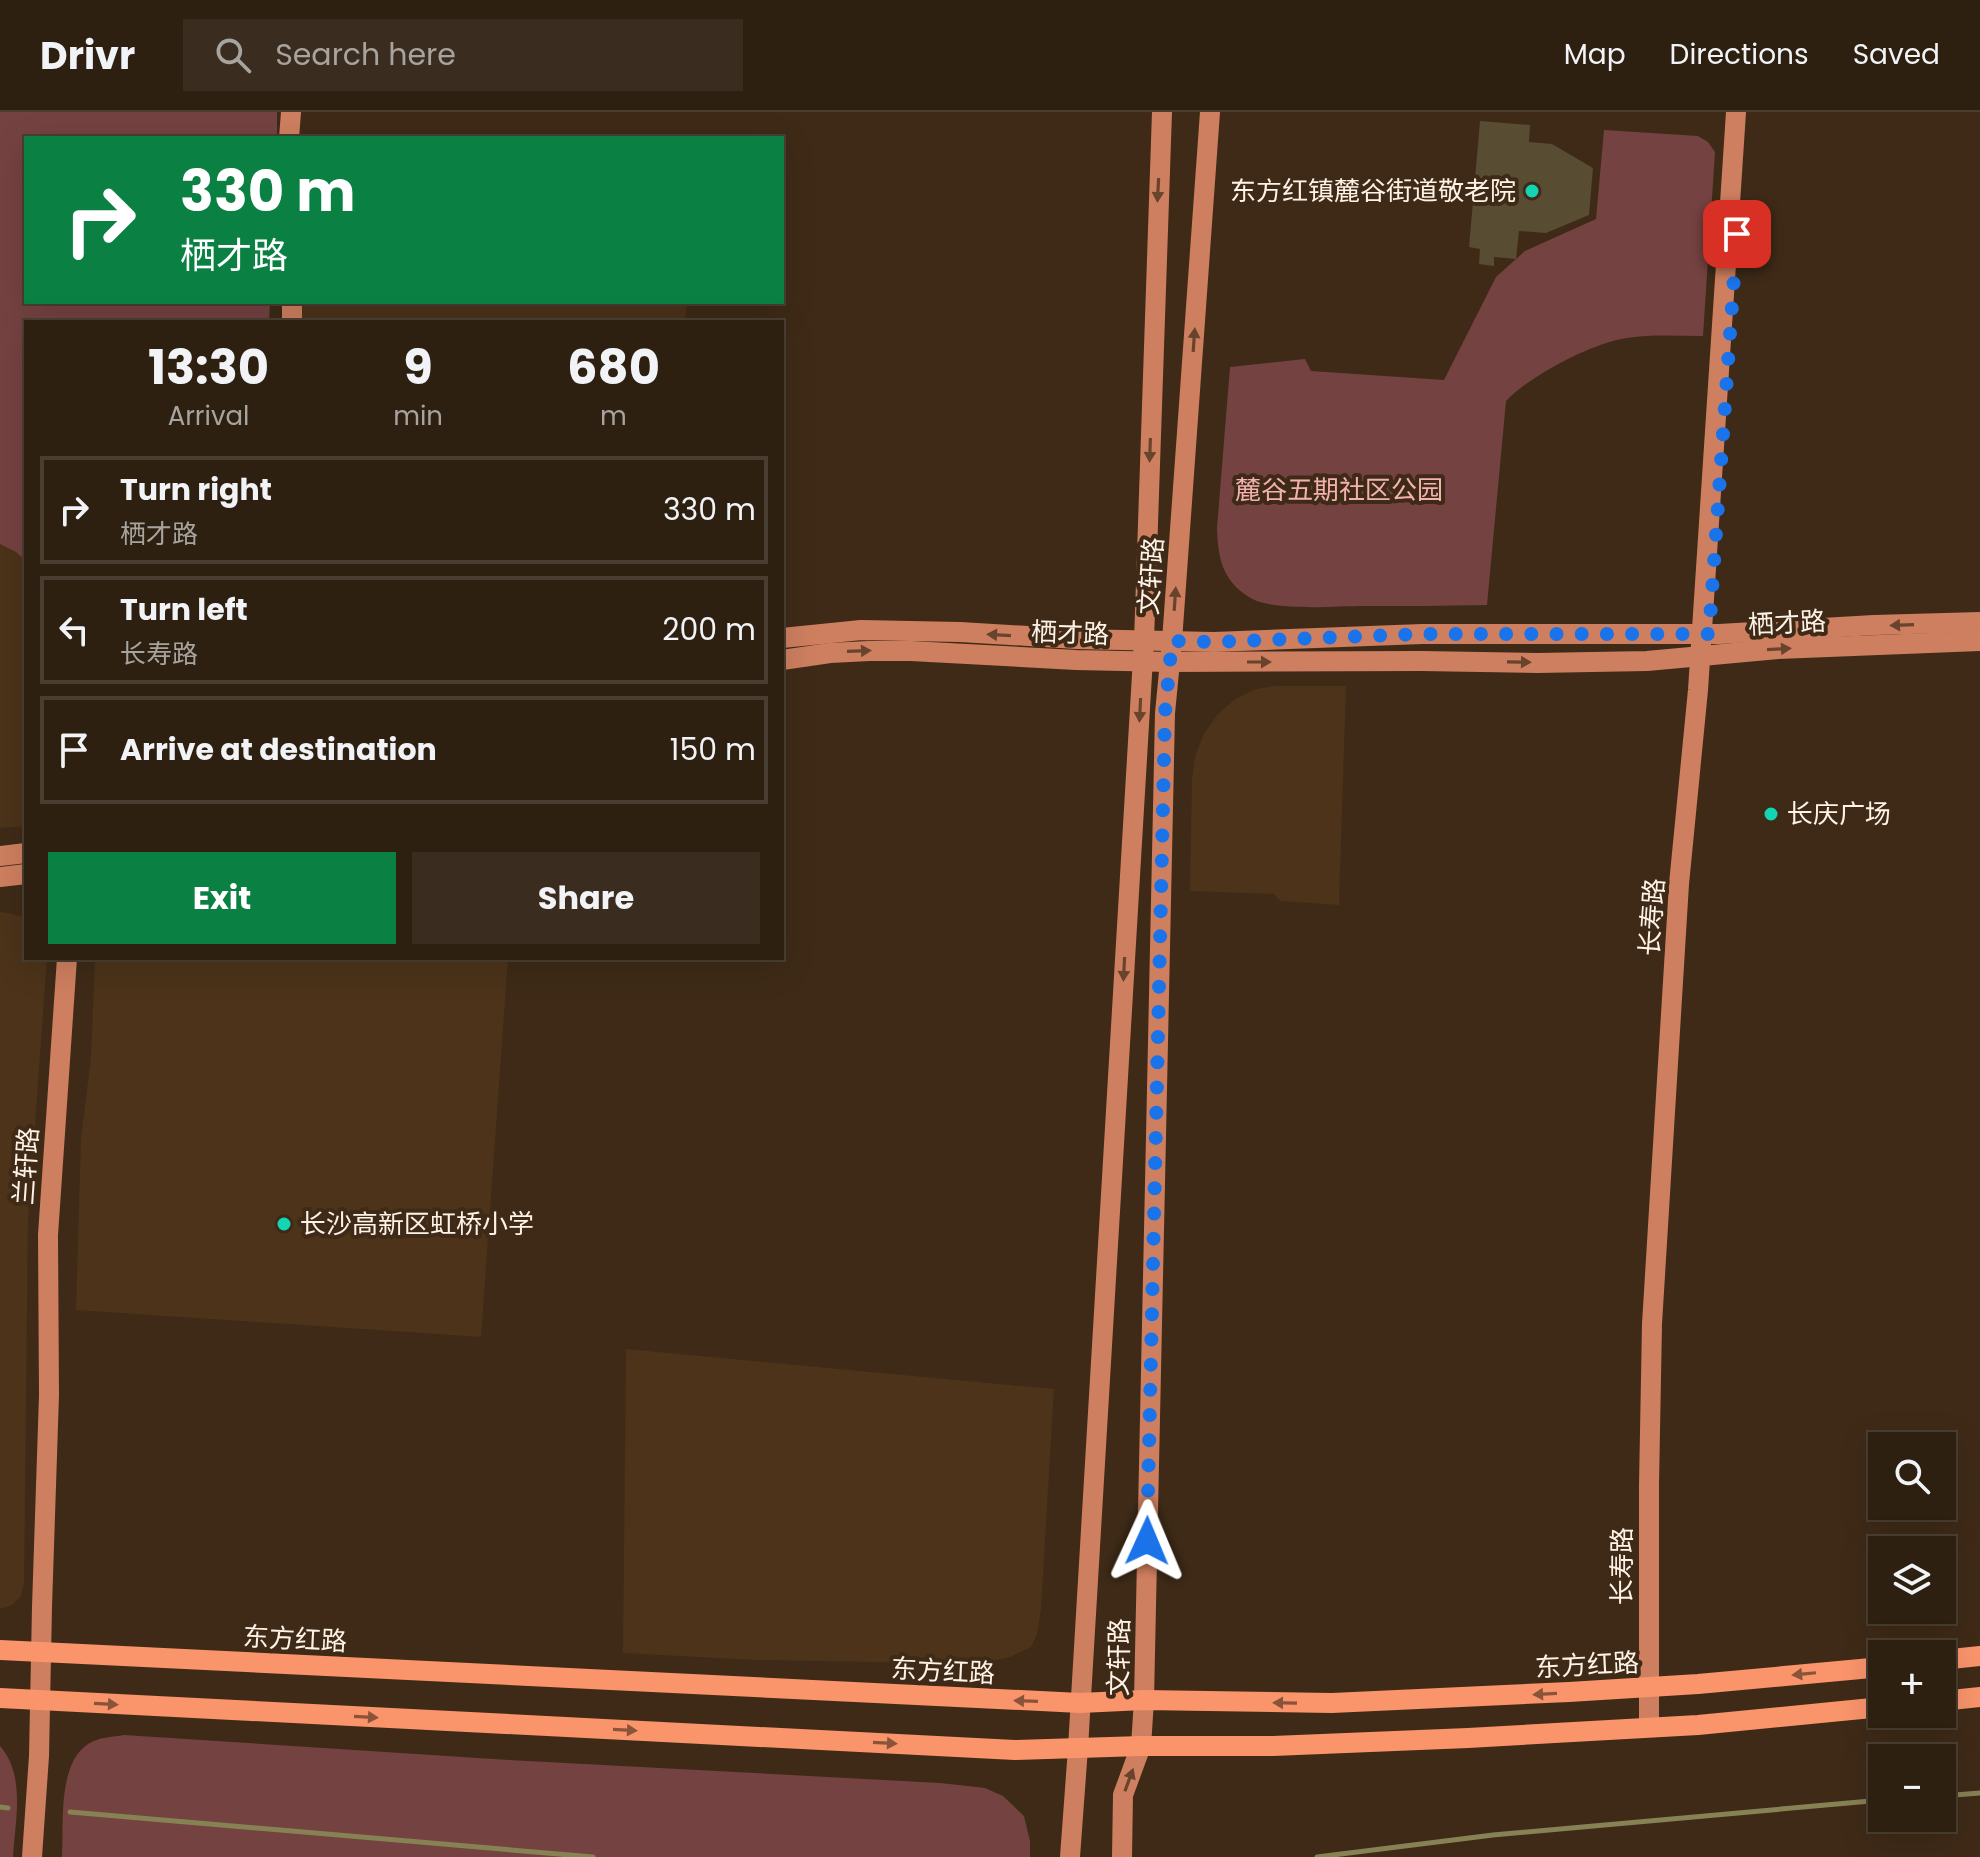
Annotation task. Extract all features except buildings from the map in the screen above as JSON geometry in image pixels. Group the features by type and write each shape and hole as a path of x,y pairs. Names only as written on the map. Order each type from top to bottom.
{"main road":[{"path":"289,136 291,112"},
{"path":"298,136 299,112"},
{"name":"文轩路","path":"1070,1857 1143,651 1162,112"},
{"name":"文轩路","path":"1122,1857 1123,1795 1141,1746 1144,1700 1165,713 1210,112"},
{"name":"长寿路","path":"1705,645 1736,112"},
{"name":"长寿路","path":"1654,1727 1660,1324 1686,884 1745,112"},
{"name":"栖才路","path":"784,638 861,630 1143,651 1170,662 1537,663 1647,661 1705,645 1874,625 1980,622"},
{"name":"栖才路","path":"784,660 830,653 911,651 1076,660 1143,651 1172,641 1422,634 1778,649 1980,641"},
{"path":"0,856 24,853"},
{"path":"0,877 24,874"},
{"name":"兰轩路","path":"32,1857 45,1700 48,1235 67,960"},
{"name":"兰轩路","path":"46,1652 58,1395 57,1235 76,960"},
{"name":"东方红路","path":"0,1650 1080,1703 1144,1700 1332,1703 1654,1687 1868,1668"},
{"path":"1956,1659 1980,1656"},
{"path":"1956,1700 1980,1697"},
{"path":"0,1698 1015,1750 1273,1746 1468,1738 1698,1725 1868,1708"},
{"name":"兰轩路","path":"42,1857 49,1756 45,1700"}],"shaded area":[{"path":"302,304 687,304 685,320 301,320"},
{"path":"0,544 24,559 24,826 0,828"},
{"path":"1346,686 1339,905 1280,901 1274,894 1190,891 1192,780 1195,756 1204,734 1217,715 1235,699 1256,689"},
{"path":"0,912 24,917 24,960 47,960 28,1221 24,1583 21,1596 12,1605 0,1609"},
{"name":"长沙高新区虹桥小学","path":"95,960 508,960 481,1337 76,1310 81,1138 91,1057"},
{"path":"626,1349 1054,1389 1041,1609 1037,1634 1031,1647 1010,1657 980,1664 756,1660 623,1653"}],"green space":[{"path":"0,112 277,112 277,136 24,136 24,304 270,304 269,320 24,320 24,559 0,544"},
{"name":"麓谷五期社区公园","path":"1604,130 1698,136 1708,142 1715,152 1703,336 1636,337 1597,346 1546,371 1506,401 1487,605 1288,606 1259,602 1249,597 1227,576 1217,528 1230,367 1305,359 1311,371 1444,380 1496,277 1525,251 1596,219"},
{"path":"124,1735 985,1788 1003,1796 1024,1816 1030,1857 62,1857 64,1796 71,1766 88,1744"},
{"path":"0,1746 8,1758 16,1785 13,1857 0,1857"}],"waterway":[{"path":"1956,1795 1980,1793"},
{"path":"1317,1857 1493,1835 1868,1801"},
{"path":"0,1807 8,1808"},
{"path":"70,1812 593,1857"}],"place":[{"name":"东方红镇麓谷街道敬老院","path":"1532,191"},
{"name":"长庆广场","path":"1771,814"},
{"name":"长沙高新区虹桥小学","path":"284,1224"}],"route":[{"path":"1147,1541 1165,713 1172,641 1422,634 1709,634 1737,234"}]}
